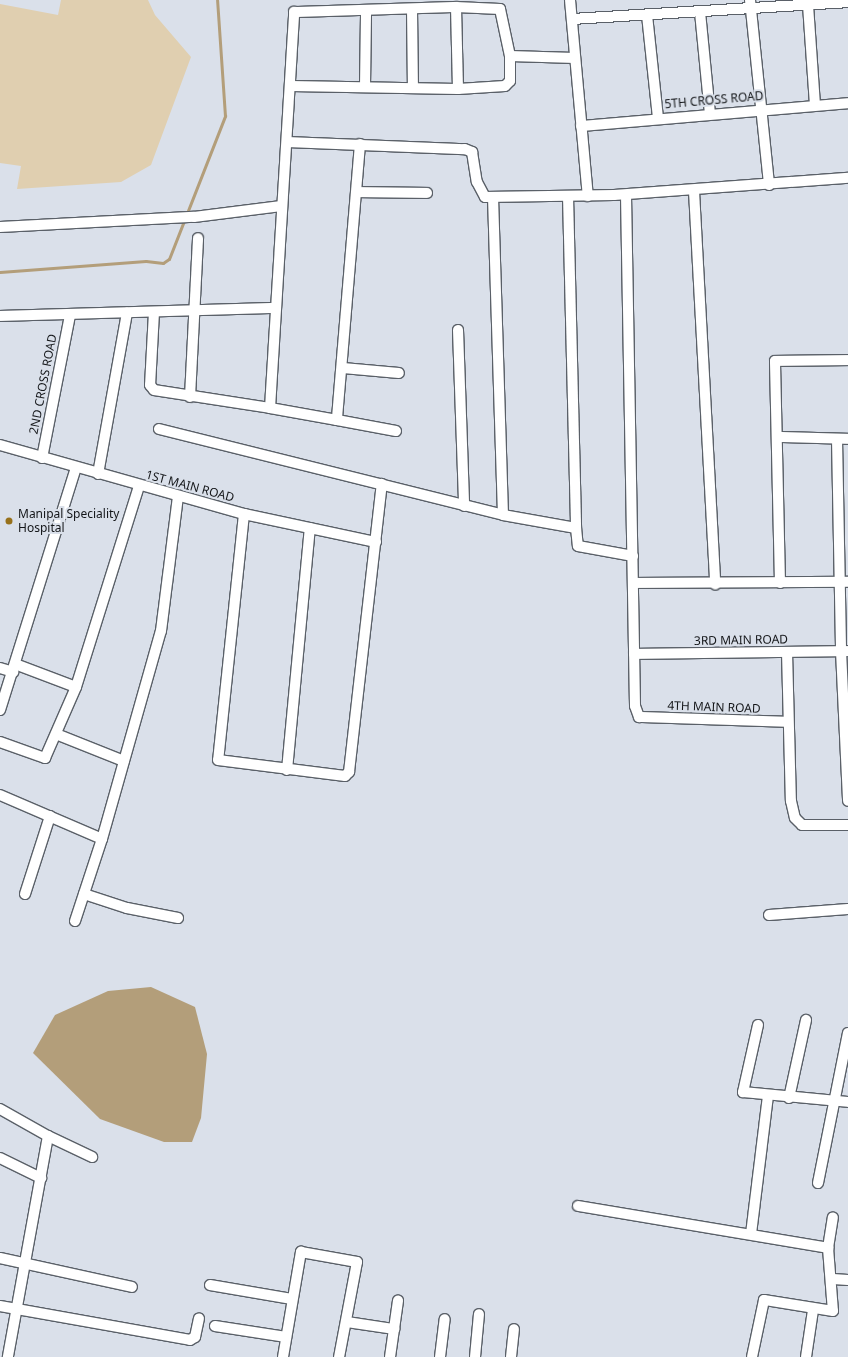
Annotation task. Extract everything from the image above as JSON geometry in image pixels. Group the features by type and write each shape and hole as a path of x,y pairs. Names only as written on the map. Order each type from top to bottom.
{"street":[{"path":"570,0 588,196"},
{"path":"572,19 700,12 751,4 808,5 848,2"},
{"path":"751,4 769,185"},
{"path":"808,5 815,105"},
{"path":"456,7 458,89"},
{"path":"270,408 274,308 291,86 294,12 456,7 500,9 510,56 510,81 506,86 458,89 365,86 291,86"},
{"path":"412,9 413,88"},
{"path":"365,86 366,10"},
{"path":"700,12 710,114"},
{"path":"647,15 658,118"},
{"path":"510,56 575,58"},
{"name":"5TH CROSS ROAD","path":"581,126 658,118 848,103"},
{"path":"287,142 465,148 472,152 475,161 480,194 493,197 626,195 694,191 848,178"},
{"path":"337,420 343,368 360,144"},
{"path":"694,191 715,584"},
{"path":"357,192 428,194"},
{"path":"626,195 634,654"},
{"path":"568,196 576,528 578,546 633,556"},
{"path":"493,197 503,515"},
{"path":"0,227 181,218 281,206"},
{"path":"190,397 192,311 198,238"},
{"path":"0,316 274,308"},
{"path":"154,312 150,385 154,390 190,397 270,408 396,431"},
{"path":"98,474 128,313"},
{"name":"2ND CROSS ROAD","path":"42,458 70,315"},
{"path":"458,330 464,506"},
{"path":"780,583 778,437 775,361 848,360"},
{"path":"343,368 399,373"},
{"path":"159,429 382,484 464,506 503,515 576,528"},
{"path":"778,437 848,439"},
{"path":"837,439 844,582 844,651 848,801"},
{"name":"1ST MAIN ROAD","path":"0,445 178,497 244,514 376,542"},
{"path":"0,710 76,468"},
{"path":"244,514 216,753 218,760 287,770 345,776 348,772 382,484"},
{"path":"0,742 45,758 76,687 139,486"},
{"path":"75,921 102,839 161,631 178,497"},
{"path":"287,770 310,528"},
{"path":"633,583 715,584 844,582"},
{"name":"3RD MAIN ROAD","path":"634,654 844,651"},
{"path":"787,652 788,722 795,818 802,825 848,825"},
{"name":"4TH MAIN ROAD","path":"634,654 635,706 640,717 788,722"},
{"path":"0,668 14,668 76,687"},
{"path":"56,734 124,761"},
{"path":"0,795 102,839"},
{"path":"25,894 50,816"},
{"path":"84,894 127,908 178,918"},
{"path":"769,915 848,908"},
{"path":"789,1098 806,1020"},
{"path":"758,1024 743,1092 789,1098 848,1102"},
{"path":"818,1183 848,1033"},
{"path":"751,1234 768,1095"},
{"path":"0,1109 48,1136 92,1157"},
{"path":"8,1357 18,1309 24,1262 48,1136"},
{"path":"0,1158 41,1178"},
{"path":"578,1206 828,1248"},
{"path":"752,1357 764,1300 813,1310 833,1311 833,1279 828,1248 833,1217"},
{"path":"283,1357 300,1253 356,1260 347,1322 339,1357"},
{"path":"0,1258 24,1262 132,1287"},
{"path":"833,1279 848,1280"},
{"path":"210,1285 292,1299"},
{"path":"390,1357 398,1301"},
{"path":"0,1306 190,1340 195,1337 200,1318"},
{"path":"806,1357 813,1310"},
{"path":"475,1357 479,1314"},
{"path":"440,1357 445,1320"},
{"path":"347,1322 394,1329"},
{"path":"215,1326 286,1337"},
{"path":"511,1357 514,1329"}],"shaded area":[{"path":"61,0 148,0 155,15 191,57 151,165 121,182 17,189 21,166 0,163 0,4 58,15"},
{"path":"151,987 195,1007 207,1054 201,1118 192,1142 164,1142 100,1119 33,1053 55,1015 108,991"}],"waterway":[{"path":"0,272 146,261 163,263 169,259 225,116 217,0"}],"place":[{"name":"Manipal Speciality Hospital","path":"9,521"}]}
